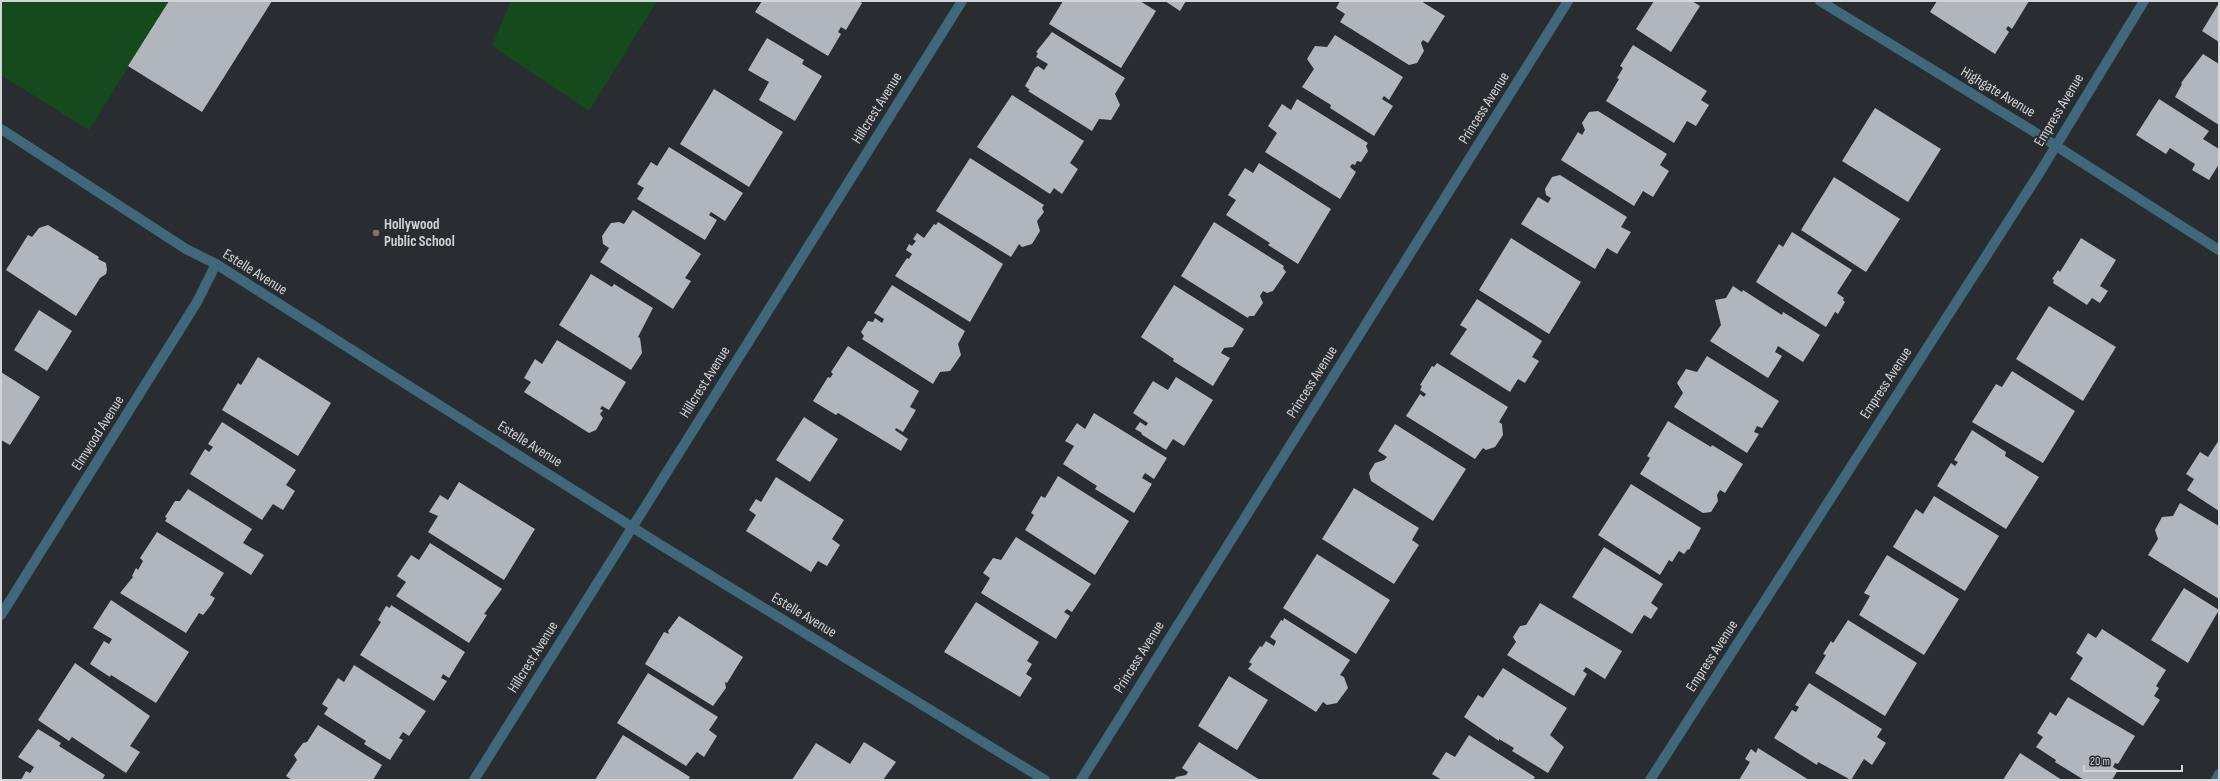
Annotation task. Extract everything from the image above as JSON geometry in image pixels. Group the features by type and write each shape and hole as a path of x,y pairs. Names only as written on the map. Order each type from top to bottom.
{"street":[{"name":"Hillcrest Avenue","path":"474,780 962,1"},
{"name":"Princess Avenue","path":"1080,780 1568,1"},
{"name":"Highgate Avenue","path":"1820,1 2055,145 2219,250"},
{"name":"Empress Avenue","path":"1650,780 2055,145 2144,1"},
{"name":"Estelle Avenue","path":"1,129 186,249 216,264 632,526 1045,780"},
{"name":"Elmwood Avenue","path":"1,615 197,302 216,264"},
{"path":"2216,780 2219,774"}],"green space":[{"path":"1,1 169,1 89,130 1,75"},
{"path":"511,1 657,1 589,111 492,46"}],"building":[{"path":"169,1 272,1 202,112 128,66"},
{"path":"762,1 859,1 862,3 846,30 841,27 838,32 841,34 828,56 755,12"},
{"path":"1063,1 1140,1 1156,11 1121,68 1049,24"},
{"path":"1165,1 1186,1 1180,11"},
{"path":"1340,1 1421,1 1445,16 1428,43 1423,40 1421,43 1424,51 1417,63 1409,65 1340,22 1345,14 1336,8"},
{"path":"1654,1 1692,1 1700,6 1671,52 1636,29"},
{"path":"1937,1 2029,1 2012,29 2008,26 2006,29 2009,32 1995,54 1930,12"},
{"path":"2219,3 2219,42 2202,31"},
{"path":"1052,32 1125,78 1115,94 1120,105 1111,120 1099,119 1092,131 1028,91 1030,90 1025,86 1035,68 1038,66 1044,70 1048,64 1036,57 1038,53 1036,52"},
{"path":"1335,35 1403,77 1389,100 1384,96 1382,99 1393,106 1374,136 1330,108 1331,105 1302,87 1314,69 1307,59 1315,46 1327,47"},
{"path":"767,38 804,60 802,64 822,76 795,121 759,100 769,82 748,70"},
{"path":"1633,45 1707,91 1701,100 1709,105 1696,126 1687,121 1674,143 1606,101 1619,79 1617,78 1623,68 1620,66"},
{"path":"2203,54 2219,64 2219,125 2175,97 2182,84 2181,83"},
{"path":"714,89 783,132 749,187 680,144"},
{"path":"1012,95 1084,141 1070,163 1078,169 1062,194 1054,188 1050,194 977,147"},
{"path":"1297,99 1368,143 1366,146 1368,151 1361,162 1357,161 1355,165 1352,164 1350,167 1356,172 1340,199 1265,152 1277,133 1268,126 1282,104 1291,110"},
{"path":"2159,99 2209,131 2203,139 2219,149 2219,164 2209,180 2192,170 2195,164 2170,148 2166,154 2136,135"},
{"path":"1875,108 1941,149 1908,202 1842,161"},
{"path":"1598,111 1667,154 1660,165 1669,171 1653,197 1643,191 1634,206 1561,160 1578,132 1582,135 1585,130 1582,123 1589,112"},
{"path":"669,147 743,193 725,221 711,212 709,215 717,220 705,240 637,199 644,188 637,184 651,162 657,166"},
{"path":"970,158 1044,205 1042,208 1044,212 1037,221 1040,231 1032,244 1022,247 1019,244 1011,257 936,211"},
{"path":"1259,163 1331,209 1298,264 1268,245 1270,243 1226,215 1236,200 1228,195 1245,168 1253,173"},
{"path":"1560,175 1627,217 1621,227 1631,232 1617,254 1607,248 1595,269 1521,224 1538,197 1548,203 1551,198 1546,195 1545,189 1552,177"},
{"path":"1834,177 1900,219 1866,272 1801,230"},
{"path":"633,210 701,254 685,278 691,281 673,309 600,262 609,248 603,244 602,236 611,223 619,222 624,224"},
{"path":"938,222 1003,264 970,322 895,276 907,258 909,259 912,254 906,250 909,244 912,246 916,241 913,239 917,233 924,238 934,224 936,225"},
{"path":"1214,222 1284,266 1283,268 1286,272 1273,291 1267,293 1263,291 1260,296 1263,303 1254,316 1249,316 1248,318 1181,276"},
{"path":"48,225 106,263 106,274 100,278 76,316 6,270 28,235 32,237 39,228"},
{"path":"1792,232 1852,270 1837,293 1844,298 1843,300 1845,302 1838,314 1835,312 1826,327 1756,282 1779,244 1783,247"},
{"path":"1511,238 1581,282 1549,334 1479,290"},
{"path":"2081,238 2116,260 2100,286 2108,291 2100,303 2092,298 2087,305 2053,283 2054,280 2052,279 2058,270 2060,272"},
{"path":"591,274 612,287 614,284 653,308 638,337 640,338 642,353 631,370 559,325"},
{"path":"892,285 965,331 958,344 961,355 950,371 940,372 933,384 862,339 864,336 861,332 868,321 873,322 875,318 882,323 884,319 874,313"},
{"path":"1174,285 1244,329 1233,347 1224,348 1221,353 1230,358 1213,386 1173,361 1174,359 1141,337"},
{"path":"1733,286 1742,292 1743,290 1782,315 1783,312 1820,335 1803,362 1778,346 1775,352 1782,356 1768,378 1710,341 1721,325 1715,300 1726,298"},
{"path":"1477,299 1542,341 1532,357 1539,361 1525,383 1518,379 1510,392 1450,354 1467,329 1460,325"},
{"path":"2049,306 2116,347 2083,401 2016,359"},
{"path":"39,310 72,331 47,371 14,350"},
{"path":"557,340 626,382 609,410 602,406 600,409 603,410 600,414 603,418 596,430 589,433 524,392 531,382 524,378 535,359 542,364"},
{"path":"848,346 919,391 910,407 916,410 903,432 896,428 895,430 908,439 901,451 838,413 836,415 813,401 828,377 830,378 833,374 831,372"},
{"path":"1707,356 1779,401 1762,428 1757,426 1754,432 1759,434 1747,453 1674,407 1683,393 1677,383 1686,369 1697,372"},
{"path":"258,357 331,403 298,456 222,410 238,383 241,385"},
{"path":"1437,363 1508,407 1499,422 1502,424 1503,435 1495,447 1486,450 1483,448 1475,459 1406,416 1420,394 1424,397 1426,394 1420,390 1422,386 1420,385 1432,366 1434,367"},
{"path":"2012,371 2075,411 2043,463 1972,422 1996,384 2002,387"},
{"path":"1,372 40,397 10,445 1,440"},
{"path":"1176,377 1213,400 1184,446 1173,439 1166,450 1135,429 1140,422 1146,426 1148,423 1133,413 1153,381 1168,390"},
{"path":"1094,413 1167,458 1154,479 1145,473 1142,478 1152,484 1134,513 1095,489 1097,486 1063,464 1074,446 1065,441 1077,423 1085,429"},
{"path":"804,417 838,439 810,482 776,460"},
{"path":"1668,421 1743,464 1725,493 1720,490 1717,495 1718,501 1711,512 1703,513 1640,474 1650,458 1647,456"},
{"path":"222,422 296,470 286,485 295,491 283,510 273,504 262,520 190,474 205,449 209,452 213,447 208,444"},
{"path":"1395,424 1466,469 1433,521 1371,481 1369,473 1375,463 1384,460 1387,457 1378,451"},
{"path":"1972,430 2006,452 2005,456 2039,477 2006,529 1937,486 1951,463 1955,466 1958,462 1954,460"},
{"path":"2219,440 2219,511 2187,490 2194,479 2186,474 2200,452 2208,457"},
{"path":"1058,476 1129,521 1095,575 1025,530 1034,515 1031,513 1041,496 1045,498"},
{"path":"776,477 844,520 832,539 840,545 827,566 818,561 811,572 746,531 756,515 749,510 756,499 761,502"},
{"path":"459,482 535,529 504,580 428,532 438,516 429,512 440,495 448,500"},
{"path":"1631,484 1701,528 1689,550 1688,549 1684,554 1679,551 1672,562 1669,560 1660,575 1598,535"},
{"path":"1354,488 1419,528 1412,540 1419,545 1394,584 1322,539"},
{"path":"188,489 252,529 243,543 264,555 251,575 165,521 167,518 165,517 175,501 180,501"},
{"path":"1934,496 1999,536 1965,591 1893,547 1916,509 1923,514"},
{"path":"2180,503 2219,526 2219,599 2148,555 2158,539 2155,530 2162,517 2173,516"},
{"path":"157,532 224,573 210,595 215,598 211,605 203,615 199,613 186,633 120,593 133,577 132,576 136,568 138,570 143,561 140,558"},
{"path":"1016,537 1091,584 1072,612 1067,609 1064,612 1070,616 1056,639 981,593 990,578 983,573 993,558 1001,560"},
{"path":"430,543 502,589 484,614 487,615 469,643 396,596 406,582 397,576 411,555 419,560"},
{"path":"1604,547 1663,584 1651,603 1658,608 1651,619 1644,615 1632,634 1572,597"},
{"path":"1317,554 1390,600 1356,654 1283,608"},
{"path":"1887,555 1959,599 1924,655 1859,615 1870,596 1864,593"},
{"path":"2184,588 2219,610 2188,663 2151,640"},
{"path":"111,600 189,652 156,703 111,675 110,677 90,664 104,641 109,644 112,639 93,628"},
{"path":"976,602 1039,642 1027,661 1032,664 1026,674 1032,678 1020,697 944,652"},
{"path":"1540,603 1622,651 1605,679 1586,667 1583,671 1587,674 1574,696 1507,655 1516,642 1513,637 1520,626 1526,625"},
{"path":"391,605 465,652 449,678 443,674 441,678 447,681 434,701 360,655 381,622 378,620 386,606 390,608"},
{"path":"679,616 743,657 727,683 725,682 726,688 713,706 645,664 664,632 669,634 668,631"},
{"path":"1284,618 1350,660 1340,675 1344,677 1348,688 1337,703 1327,705 1323,702 1316,712 1248,669 1252,664 1249,662 1260,646 1262,647 1266,641 1274,646 1276,641 1270,637 1281,620 1283,621"},
{"path":"1848,620 1917,663 1885,716 1815,673 1826,655 1823,654 1831,641 1833,643"},
{"path":"2102,629 2166,670 2156,686 2159,688 2154,696 2160,700 2143,726 2070,679 2083,658 2076,653 2088,633 2096,638"},
{"path":"75,663 150,716 130,746 140,752 126,773 72,737 69,741 38,720"},
{"path":"354,665 426,711 409,736 403,732 399,738 403,740 390,760 364,744 366,741 324,714 328,708 322,704 338,678 344,682"},
{"path":"1503,668 1567,708 1550,735 1564,747 1548,773 1512,751 1514,748 1499,739 1499,741 1464,717 1478,695 1483,698"},
{"path":"648,673 718,717 709,730 717,736 704,757 697,752 686,766 617,723"},
{"path":"1229,676 1268,700 1237,750 1198,726"},
{"path":"1809,683 1882,729 1877,737 1886,743 1872,765 1864,759 1851,780 1818,762 1817,765 1774,738 1792,710 1796,712 1799,707 1795,705"},
{"path":"2068,697 2135,736 2118,764 2115,763 2113,767 2118,770 2112,780 2084,780 2055,762 2056,760 2036,747 2043,737 2037,733 2050,712 2056,716"},
{"path":"318,725 382,765 373,780 292,780 286,776 297,760 294,755 303,743 307,742"},
{"path":"38,729 61,743 59,746 105,775 102,780 21,780 26,771 30,773 34,767 18,757"},
{"path":"623,735 690,777 688,780 595,780"},
{"path":"1469,735 1535,777 1533,780 1442,780 1432,774 1446,752 1455,757"},
{"path":"864,742 896,762 883,780 792,780 816,743 850,764"},
{"path":"1199,742 1260,780 1174,780 1176,777 1186,775 1188,772 1182,768"},
{"path":"1758,748 1809,780 1739,780 1750,762 1745,759 1751,749 1756,753"},
{"path":"2020,753 2062,780 2003,780"}],"place":[{"name":"Hollywood Public School","path":"376,233"}]}
